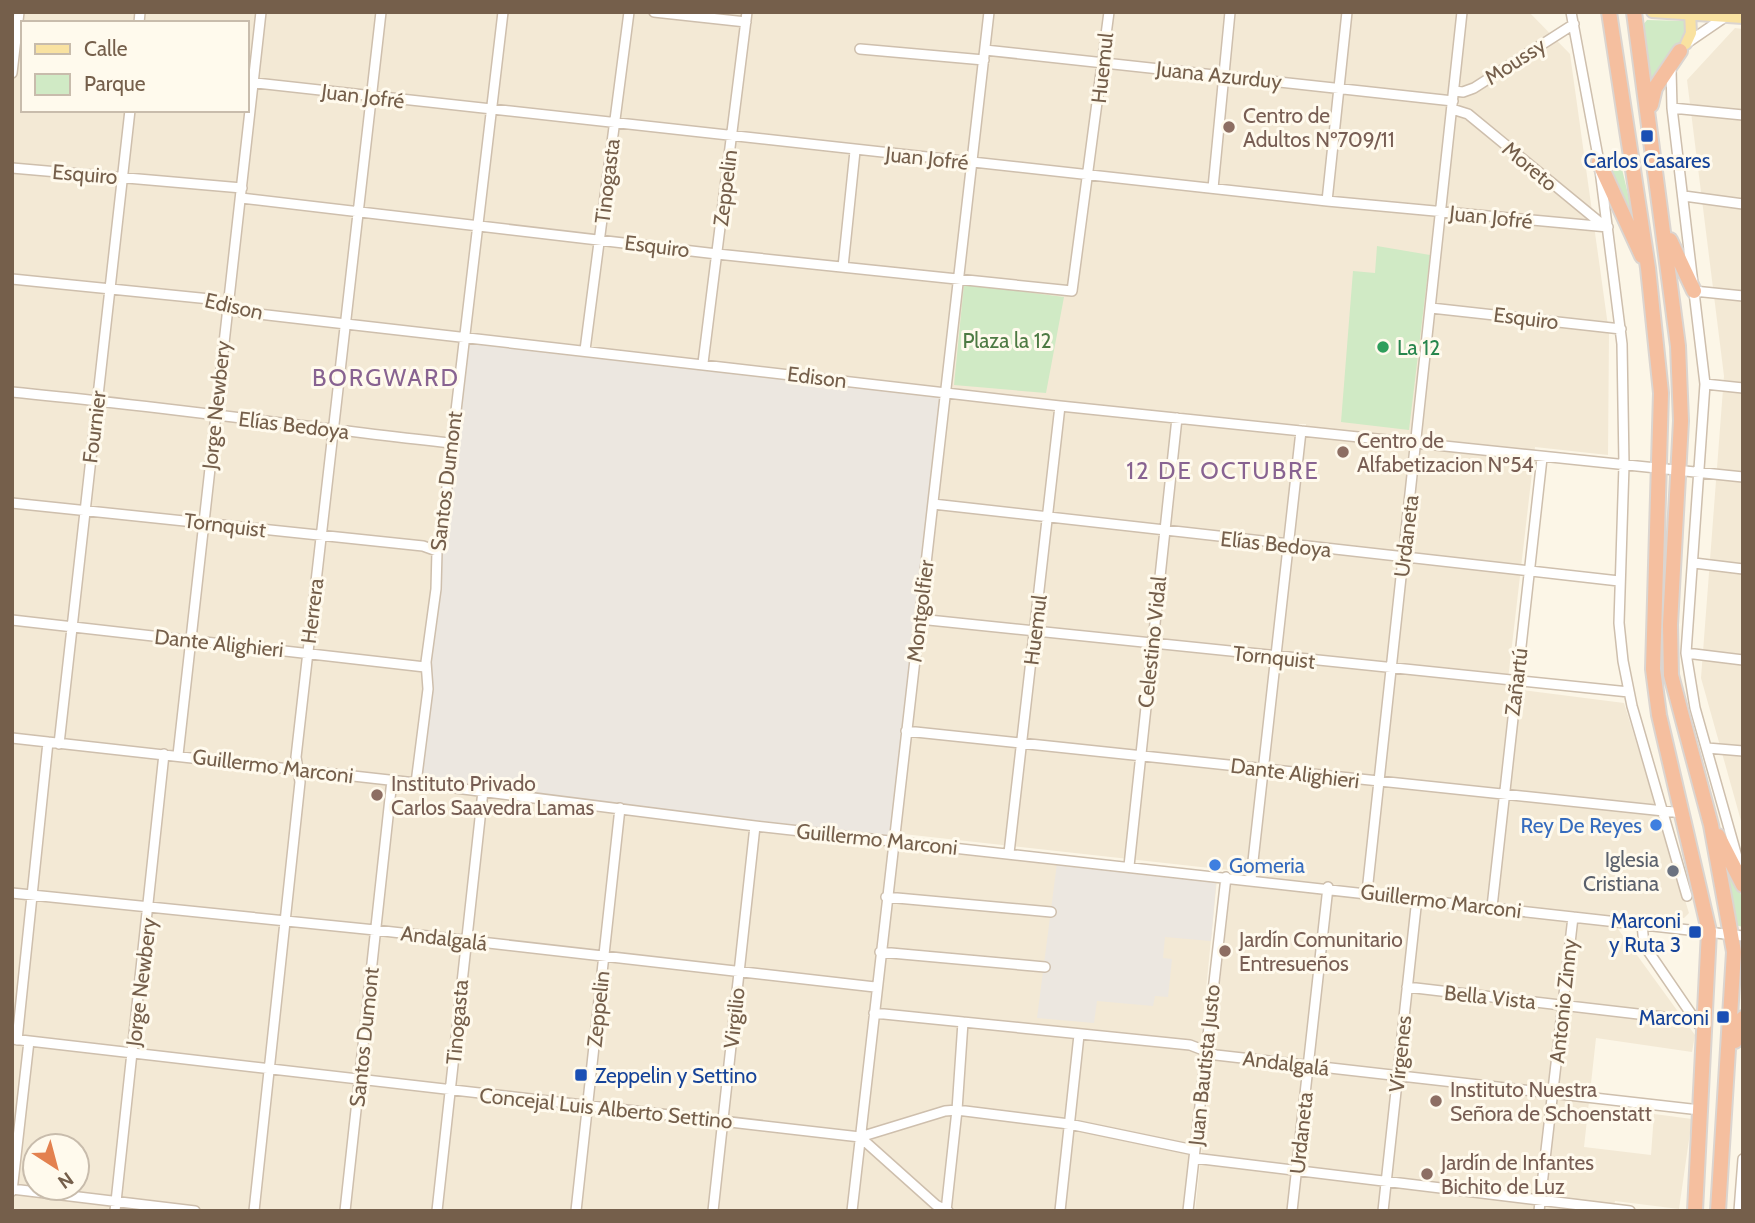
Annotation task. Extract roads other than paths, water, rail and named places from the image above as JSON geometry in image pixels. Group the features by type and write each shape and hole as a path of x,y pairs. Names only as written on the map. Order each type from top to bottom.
{"highway":[{"path":"1609,12 1648,268 1661,393 1653,669 1659,715 1709,931 1695,1211"},
{"path":"1634,12 1678,345 1681,421 1670,625 1671,675 1738,935 1718,1211"},
{"path":"1650,120 1655,88 1683,48"},
{"path":"1599,162 1648,268"},
{"path":"1662,223 1694,291"},
{"path":"1706,805 1743,885"},
{"path":"1729,1070 1743,1018"}],"main road":[{"path":"1652,12 1743,18"},
{"path":"1683,48 1691,33 1691,14"}],"street":[{"path":"12,73 16,57 19,12"},
{"name":"Jorge Newbery","path":"248,110 261,12"},
{"name":"Herrera","path":"254,1211 300,782 297,769 308,653 381,12"},
{"name":"Santos Dumont","path":"416,783 428,689 425,667 436,584 437,551 443,520 503,12"},
{"name":"Tinogasta","path":"585,350 629,12"},
{"path":"654,12 746,17"},
{"name":"Montgolfier","path":"852,1211 875,987 989,12"},
{"name":"Huemul","path":"1072,290 1090,176 1109,12"},
{"path":"1213,188 1230,12"},
{"path":"1327,201 1347,12"},
{"name":"Urdaneta","path":"1367,892 1462,12"},
{"path":"1571,12 1599,162 1620,329 1624,465 1619,581 1620,636 1629,692 1687,896"},
{"path":"1727,16 1702,30 1683,48 1670,73 1705,384 1686,653 1691,695 1738,841 1743,876"},
{"name":"Zeppelin","path":"703,363 746,17"},
{"name":"Moussy","path":"1453,100 1574,24"},
{"name":"Juana Azurduy","path":"860,49 1103,63 1453,100"},
{"name":"Juan Jofré","path":"250,83 1090,176 1608,227"},
{"name":"Moreto","path":"1453,100 1596,222 1608,227"},
{"path":"1672,108 1743,115"},
{"name":"Fournier","path":"59,744 70,626 130,112"},
{"name":"Jorge Newbery","path":"178,755 242,193 248,112"},
{"path":"843,267 855,151"},
{"name":"Esquiro","path":"12,168 123,177 357,210 717,254 1072,290"},
{"path":"1684,196 1743,204"},
{"name":"Edison","path":"12,279 210,299 240,312 465,338 1416,445 1679,470"},
{"path":"1694,291 1743,296"},
{"name":"Esquiro","path":"1431,307 1620,329"},
{"path":"1705,384 1743,388"},
{"name":"Elías Bedoya","path":"12,392 450,443"},
{"name":"Huemul","path":"1009,853 1060,406"},
{"name":"Celestino Vidal","path":"1129,866 1177,418"},
{"path":"1251,879 1278,657 1301,431"},
{"name":"Zañartú","path":"1492,907 1542,458"},
{"path":"1679,470 1743,477"},
{"name":"Tornquist","path":"12,503 203,522 422,547 437,551"},
{"name":"Elías Bedoya","path":"933,503 1619,581"},
{"path":"1694,563 1743,569"},
{"name":"Tornquist","path":"919,619 1515,683 1629,692"},
{"name":"Dante Alighieri","path":"12,620 425,667"},
{"path":"1686,653 1743,660"},
{"name":"Dante Alighieri","path":"906,731 1683,813"},
{"name":"Guillermo Marconi","path":"12,738 392,780 755,825 1328,887 1738,935"},
{"path":"15,1039 48,743"},
{"path":"1707,748 1743,751"},
{"name":"Jorge Newbery","path":"116,1206 164,754"},
{"name":"Santos Dumont","path":"345,1211 392,780"},
{"name":"Tinogasta","path":"437,1211 483,791"},
{"name":"Zeppelin","path":"576,1211 620,808"},
{"name":"Virgilio","path":"713,1211 755,825"},
{"name":"Juan Bautista Justo","path":"1188,1211 1226,877"},
{"name":"Urdaneta","path":"1292,1211 1328,887"},
{"name":"Andalgalá","path":"12,892 875,987"},
{"path":"886,897 1051,912"},
{"name":"Vírgenes","path":"1382,1211 1417,898"},
{"name":"Antonio Zinny","path":"1539,1211 1573,916"},
{"path":"1642,924 1644,945 1698,1021 1704,1049"},
{"path":"880,952 1045,967"},
{"name":"Bella Vista","path":"1407,988 1698,1021"},
{"name":"Andalgalá","path":"874,1013 1190,1045 1216,1055 1700,1110"},
{"path":"947,1211 963,1021"},
{"path":"1060,1211 1079,1035"},
{"name":"Concejal Luis Alberto Settino","path":"15,1039 860,1137 945,1111 957,1110 1069,1124 1194,1154 1630,1211"},
{"path":"29,1041 12,1190 116,1206 195,1211"},
{"path":"860,1137 947,1211"},
{"path":"1739,1211 1743,1159"}],"place":[{"name":"Centro de Adultos Nº709/11","path":"1229,127"},
{"name":"Carlos Casares","path":"1647,136"},
{"name":"La 12","path":"1383,347"},
{"name":"Centro de Alfabetizacion Nº54","path":"1343,452"},
{"name":"Instituto Privado Carlos Saavedra Lamas","path":"377,795"},
{"name":"Rey De Reyes","path":"1656,825"},
{"name":"Gomeria","path":"1215,865"},
{"name":"Iglesia Cristiana","path":"1673,871"},
{"name":"Marconi y Ruta 3","path":"1695,932"},
{"name":"Jardín Comunitario Entresueños","path":"1225,951"},
{"name":"Marconi","path":"1723,1017"},
{"name":"Zeppelin y Settino","path":"581,1075"},
{"name":"Instituto Nuestra Señora de Schoenstatt","path":"1436,1101"},
{"name":"Jardín de Infantes Bichito de Luz","path":"1427,1174"}],"district":[{"name":"BORGWARD","path":"386,377"},
{"name":"12 DE OCTUBRE","path":"1223,470"}],"park label":[{"name":"Plaza la 12","path":"1007,340"}]}
